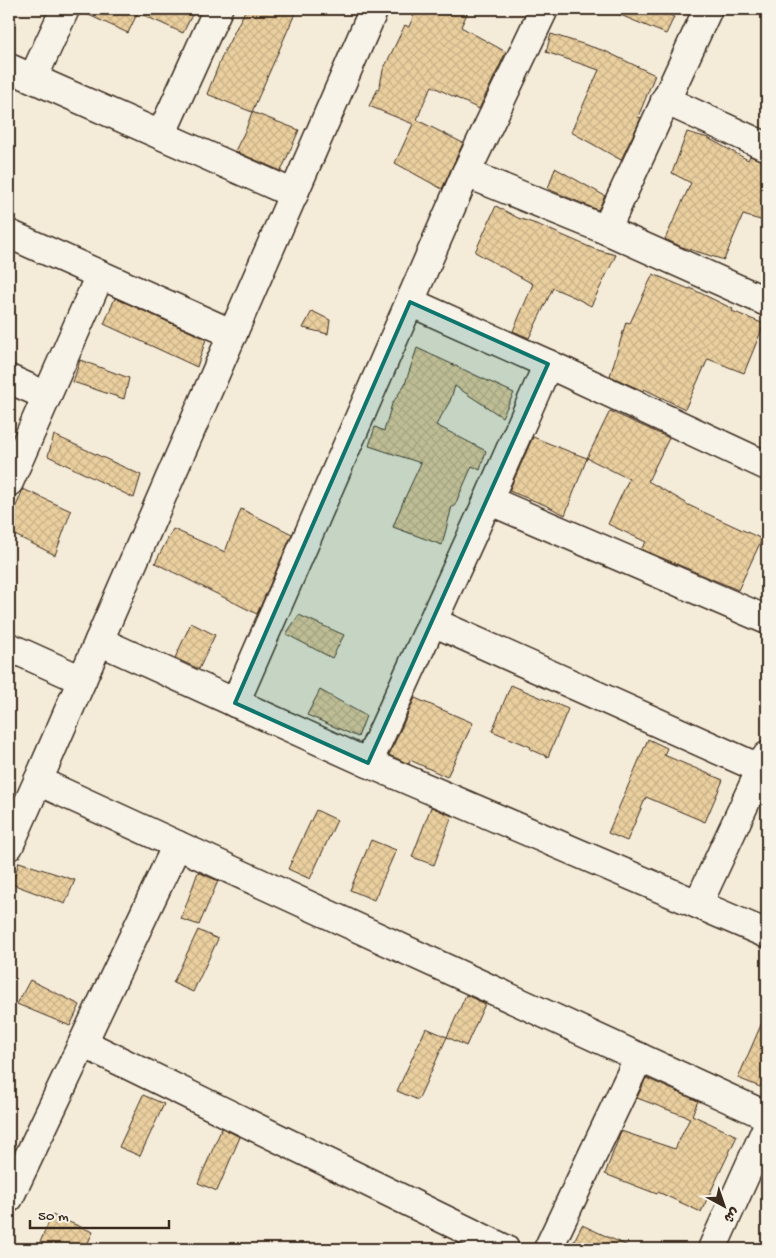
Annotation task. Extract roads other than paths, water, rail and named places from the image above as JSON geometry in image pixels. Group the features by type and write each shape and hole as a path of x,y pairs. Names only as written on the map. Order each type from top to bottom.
{"street":[{"path":"33,78 65,9"},
{"path":"161,135 218,9"},
{"path":"9,846 16,811 38,781 374,9"},
{"path":"235,702 466,172 544,9"},
{"path":"606,230 708,9"},
{"path":"9,68 294,194"},
{"path":"665,100 767,147"},
{"path":"466,172 606,230 767,302"},
{"path":"9,234 233,334"},
{"path":"9,482 100,274"},
{"path":"410,302 767,466"},
{"path":"368,763 548,364"},
{"path":"9,379 47,396"},
{"path":"488,500 767,620"},
{"path":"433,622 764,763 698,904"},
{"path":"99,640 368,763 767,934"},
{"path":"9,647 82,680"},
{"path":"38,781 767,1116"},
{"path":"9,1198 177,845"},
{"path":"83,1043 505,1249"},
{"path":"548,1249 639,1057"},
{"path":"712,1249 767,1127"}]}
